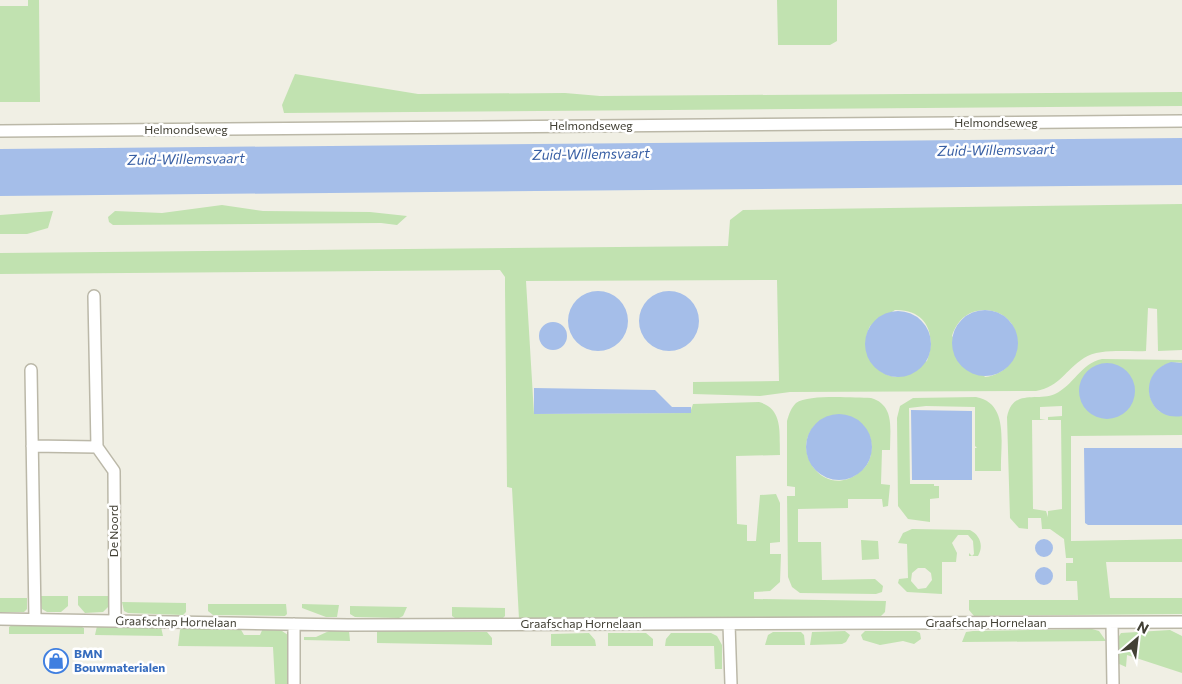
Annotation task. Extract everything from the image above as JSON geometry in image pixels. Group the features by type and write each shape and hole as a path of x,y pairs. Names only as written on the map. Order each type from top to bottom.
{"street":[{"name":"Helmondseweg","path":"0,132 1182,121"},
{"path":"32,446 97,447 94,296"},
{"path":"31,370 35,618"},
{"name":"De Noord","path":"97,447 114,471 114,620"},
{"name":"Graafschap Hornelaan","path":"0,619 35,618 294,624 1112,624 1182,622"},
{"name":"Graafschap Hornelaan","path":"1163,623 1182,631"},
{"path":"294,624 294,684"},
{"path":"730,624 731,684"},
{"path":"1112,624 1114,684"}],"green space":[{"path":"28,0 39,0 40,102 0,102 0,6 28,6"},
{"path":"777,0 837,0 837,41 830,45 778,45"},
{"path":"295,74 418,94 565,93 600,96 1182,92 1182,106 284,113 282,105"},
{"path":"1182,204 1182,350 1158,351 1157,309 1148,308 1146,351 1114,351 1090,355 1077,363 1051,386 1036,391 790,392 760,396 693,394 693,382 779,381 777,280 526,281 534,414 690,413 693,404 759,402 767,405 773,410 779,423 780,455 736,456 737,524 747,525 747,541 756,541 760,495 776,494 780,503 780,542 770,543 770,554 781,554 780,582 770,591 754,592 754,599 886,601 885,612 880,617 711,620 519,619 512,488 507,487 505,277 500,270 0,274 0,253 728,246 730,220 743,210","holes":["895,310 906,311 921,319 926,325 931,342 927,361 896,377 887,375 874,365 867,351 866,343 870,326","980,310 1000,314 1009,321 1015,331 1017,343 1015,354 1009,365 999,373 985,377 952,336 957,325 964,317"]},
{"path":"222,205 263,211 370,212 407,216 397,225 381,223 113,225 109,222 108,217 115,211 162,213"},
{"path":"53,211 48,228 27,234 0,234 0,215"},
{"path":"1102,359 1182,360 1182,363 1172,363 1157,371 1152,378 1150,395 1159,411 1172,416 1182,416 1182,435 1071,436 1071,541 1182,539 1182,562 1106,562 1110,598 1182,598 1182,614 974,616 969,610 969,600 1078,600 1077,581 1066,581 1066,563 1073,563 1073,558 1066,558 1064,539 1050,529 1042,529 1041,518 1028,518 1028,529 1019,528 1010,518 1007,417 1014,402 1020,399 1055,394 1094,362","holes":["1062,406 1062,416 1048,417 1048,420 1061,420 1062,509 1048,511 1048,517 1046,511 1033,509 1032,420 1046,420 1040,419 1040,407"]},
{"path":"976,397 987,401 999,416 1002,438 1001,471 975,471 975,448 977,448 975,446 975,407 926,406 909,408 910,484 934,484 934,486 939,486 939,498 930,499 930,522 908,519 898,506 897,418 900,406 913,398"},
{"path":"811,398 871,398 879,401 884,406 890,419 890,450 882,450 881,484 890,485 888,506 883,507 882,499 848,499 848,508 798,509 798,542 821,542 822,580 875,579 883,586 882,592 876,594 800,593 792,587 788,577 787,496 795,496 795,487 787,486 787,421 791,409 796,403","holes":["835,415 857,421 867,431 872,445 870,457 866,465 857,474 842,480 829,479 817,472 810,461 806,448 809,435 818,423"]},
{"path":"912,529 970,530 979,538 981,548 978,556 972,556 974,554 973,541 968,535 958,535 952,543 957,553 956,562 942,562 942,594 907,592 898,583 899,579 908,578 907,544 898,543 903,533","holes":["918,568 925,568 931,573 932,580 926,588 918,589 911,581 912,573"]},
{"path":"861,540 878,541 879,559 862,560"},
{"path":"40,596 68,596 68,606 61,612 47,612 42,609"},
{"path":"78,596 108,596 109,606 103,612 85,613 78,605"},
{"path":"0,598 27,598 27,609 24,612 0,612"},
{"path":"122,602 186,603 186,612 183,615 128,613 124,611"},
{"path":"208,604 286,604 287,614 285,616 213,615 208,611"},
{"path":"302,604 339,605 337,617 326,617 302,608"},
{"path":"350,606 407,607 403,616 399,618 355,617 350,614"},
{"path":"452,607 505,608 505,616 501,620 458,620 452,616"},
{"path":"12,625 78,625 84,628 84,634 9,634 9,627"},
{"path":"97,626 161,627 163,636 95,635"},
{"path":"183,627 240,628 244,635 260,635 263,628 279,629 288,635 288,684 275,684 273,647 178,646 180,630"},
{"path":"1092,629 1099,631 1106,641 962,642 966,632 973,631"},
{"path":"1170,630 1182,636 1182,673 1127,655 1126,667 1117,663 1116,641 1121,633"},
{"path":"329,631 349,631 350,641 304,640 304,637 316,637"},
{"path":"377,631 487,632 492,638 492,645 377,643"},
{"path":"845,631 850,635 846,642 842,644 810,645 812,632"},
{"path":"865,631 916,631 920,633 921,639 914,644 903,641 880,645 863,640 861,635"},
{"path":"773,632 801,632 804,635 805,645 765,645 768,635"},
{"path":"589,633 595,640 596,646 551,646 551,634"},
{"path":"608,633 646,633 653,639 653,646 608,646"},
{"path":"671,633 711,633 717,636 722,645 722,669 715,669 714,646 665,646 666,639"}],"water":[{"name":"Zuid-Willemsvaart","path":"1182,138 1182,185 0,196 0,149"},
{"path":"598,291 615,296 623,304 628,321 623,338 615,346 598,351 581,346 573,338 568,321 573,304 581,296"},
{"path":"669,291 686,296 694,304 699,321 694,338 686,346 669,351 652,346 644,338 639,321 644,304 652,296"},
{"path":"978,310 992,310 1004,315 1013,324 1018,336 1016,356 1009,367 992,376 978,376 966,371 957,362 952,350 952,336 957,324 966,315"},
{"path":"891,311 905,311 917,316 926,325 931,337 929,357 922,368 905,377 891,377 879,372 870,363 865,351 865,337 870,325 879,316"},
{"path":"553,322 563,326 567,336 563,346 553,350 543,346 539,336 543,326"},
{"path":"1171,362 1182,363 1182,416 1170,416 1160,412 1153,404 1150,395 1149,386 1152,376 1160,368"},
{"path":"1107,363 1118,365 1127,371 1133,380 1135,391 1133,402 1127,411 1118,417 1107,419 1096,417 1087,411 1081,402 1079,391 1081,380 1087,371 1096,365"},
{"path":"534,388 655,390 672,407 691,407 691,413 534,414"},
{"path":"911,410 972,411 972,480 912,480"},
{"path":"839,414 852,416 862,424 870,434 872,447 870,460 862,470 852,478 839,480 826,478 816,470 808,460 806,447 808,434 816,424 826,416"},
{"path":"1084,448 1182,448 1182,525 1088,525 1085,523"},
{"path":"1040,539 1048,539 1053,544 1051,555 1040,557 1035,552 1035,544"},
{"path":"1040,567 1048,567 1053,572 1051,583 1040,585 1035,580 1035,572"}],"place":[{"name":"BMN Bouwmaterialen","path":"56,661"}]}
